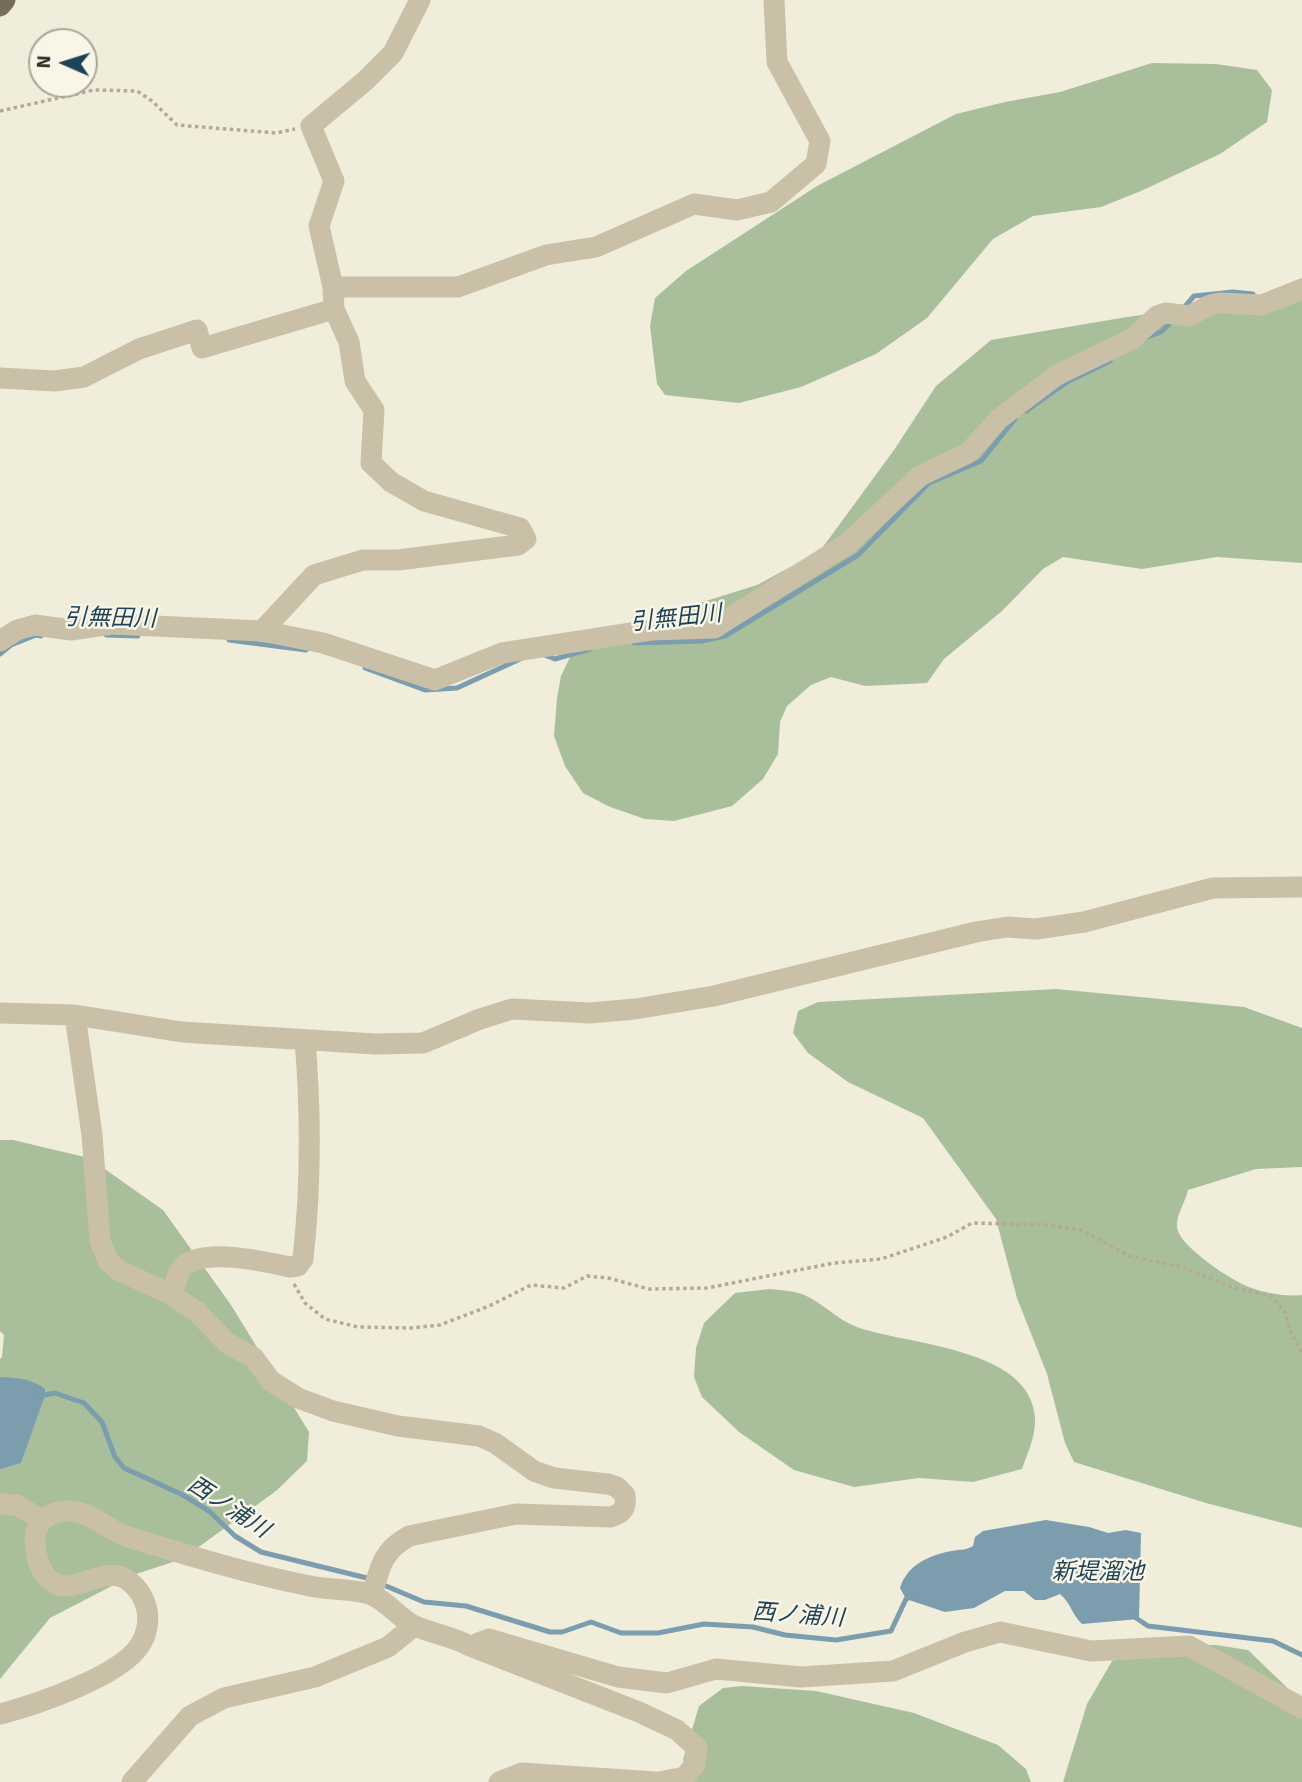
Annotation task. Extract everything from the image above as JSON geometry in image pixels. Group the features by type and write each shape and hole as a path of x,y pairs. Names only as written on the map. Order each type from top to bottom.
{"main road":[{"path":"0,6 5,0"}],"street":[{"path":"262,631 314,575 363,561 398,560 518,545 526,539 520,528 425,501 391,482 371,463 374,410 355,381 349,342 334,309 334,287 319,226 334,181 311,127 393,53 420,0"},
{"path":"334,287 458,287 546,255 596,247 694,204 737,210 771,202 816,164 820,141 778,62 774,0"},
{"path":"0,641 17,630 35,625 71,630 112,624 262,631 323,643 435,680 502,653 651,630 714,628 847,544 920,476 968,453 999,419 1057,375 1132,339 1157,316 1189,316 1220,303 1262,305 1302,289"},
{"path":"0,378 55,380 83,377 139,349 197,330 202,348 334,309"},
{"path":"0,1013 75,1015 182,1032 375,1044 423,1043 512,1009 590,1013 635,1009 714,996 976,932 1007,927 1036,929 1084,922 1213,888 1302,887"},
{"path":"75,1015 92,1135 100,1241 102,1252 118,1270 172,1295 197,1312 228,1343 254,1358 271,1381 298,1398 333,1411 398,1426 479,1436 495,1443 534,1471 554,1478 608,1484 622,1490 625,1495 624,1508 620,1514 610,1517 516,1514 409,1536 387,1552 372,1595"},
{"path":"172,1295 177,1276 186,1264 202,1258 239,1257 290,1267 299,1266 303,1259 309,1207 309,1091 305,1040"},
{"path":"0,1504 17,1505 42,1520"},
{"path":"0,1714 71,1690 121,1665 140,1646 147,1628 143,1597 134,1585 123,1578 103,1575 74,1585 62,1585 52,1582 45,1574 38,1559 36,1530 42,1520 54,1513 69,1511 83,1513 126,1537 207,1561 310,1586 372,1595 414,1626 451,1636 470,1646 639,1712 677,1730 696,1748 695,1764 685,1777 657,1782 522,1773 499,1782"},
{"path":"132,1782 190,1716 224,1698 315,1677 388,1647 414,1626"},
{"path":"470,1646 489,1639 618,1677 667,1683 716,1670 801,1677 893,1671 965,1642 1000,1632 1091,1651 1189,1646 1302,1708"}],"path":[{"path":"0,111 94,90 137,91 177,125 276,133 311,127"},
{"path":"290,1267 290,1276 304,1303 325,1319 358,1328 411,1328 440,1325 489,1307 531,1285 564,1288 587,1276 608,1278 649,1289 707,1288 834,1263 881,1259 947,1237 972,1223 1047,1225 1081,1230 1129,1256 1182,1268 1231,1287 1271,1296 1285,1312 1289,1328 1302,1353"}],"green space":[{"path":"1152,63 1216,64 1257,70 1272,90 1267,122 1220,154 1141,191 1101,207 1033,216 993,239 927,318 876,354 801,387 739,403 665,395 657,384 650,326 655,298 686,271 817,186 956,114 1060,92"},
{"path":"1302,278 1302,563 1217,557 1142,569 1063,557 1043,569 1002,611 944,659 927,683 865,686 831,677 811,685 787,706 780,722 778,754 763,779 732,806 674,821 645,819 610,807 583,793 565,766 554,736 561,676 573,651 655,617 757,585 820,551 894,450 936,386 991,340 1127,317 1256,300"},
{"path":"1056,989 1244,1007 1302,1028 1302,1167 1256,1169 1188,1190 1177,1226 1182,1238 1198,1255 1241,1284 1268,1293 1302,1295 1302,1528 1206,1503 1074,1462 1065,1443 1047,1374 1017,1298 996,1219 923,1118 848,1082 808,1053 793,1033 798,1011 818,1002"},
{"path":"0,1140 13,1140 89,1158 163,1210 231,1305 309,1432 307,1461 276,1491 182,1559 133,1575 50,1618 0,1679 0,1359 4,1335 0,1331"},
{"path":"770,1289 802,1294 857,1327 963,1353 990,1363 1012,1376 1028,1394 1035,1418 1033,1437 1022,1469 973,1482 919,1478 854,1487 794,1470 739,1432 702,1397 694,1377 696,1348 704,1323 735,1293"},
{"path":"1168,1645 1216,1645 1248,1650 1302,1702 1302,1782 1063,1782 1087,1704 1112,1661 1132,1652"},
{"path":"742,1686 816,1691 914,1713 998,1745 1026,1769 1031,1782 695,1782 683,1760 699,1706 723,1688"}],"water":[{"path":"0,1377 24,1379 34,1383 45,1389 45,1395 21,1463 0,1469"},
{"name":"新堤溜池","path":"1046,1520 1108,1533 1126,1530 1141,1533 1139,1619 1082,1624 1060,1594 1045,1600 1035,1600 1024,1591 1005,1591 974,1608 945,1612 906,1599 900,1588 908,1573 920,1562 935,1555 970,1548 975,1537 983,1531"}],"waterway":[{"name":"引無田川","path":"1182,310 1194,296 1233,292 1253,294"},
{"name":"引無田川","path":"1147,337 1161,332 1173,320"},
{"name":"引無田川","path":"1026,411 1067,382 1110,361"},
{"name":"引無田川","path":"634,643 702,641 725,636 858,555 929,483 981,461 1015,419"},
{"name":"引無田川","path":"0,654 11,645 36,635 41,636"},
{"name":"引無田川","path":"106,635 138,636"},
{"name":"引無田川","path":"229,640 306,650"},
{"name":"引無田川","path":"542,654 555,659 590,649"},
{"name":"引無田川","path":"365,668 425,690 457,688 520,659"},
{"name":"西ノ浦川","path":"39,1396 55,1393 84,1403 102,1422 115,1457 124,1468 181,1494 209,1511 235,1536 261,1552 367,1578"},
{"name":"西ノ浦川","path":"386,1586 424,1602 466,1606 550,1632 562,1632 591,1622 621,1633 658,1633 704,1624 753,1627 785,1635 836,1640 891,1631 906,1599 911,1597"},
{"name":"西ノ浦川","path":"1133,1616 1148,1626 1273,1641 1302,1655"}]}
